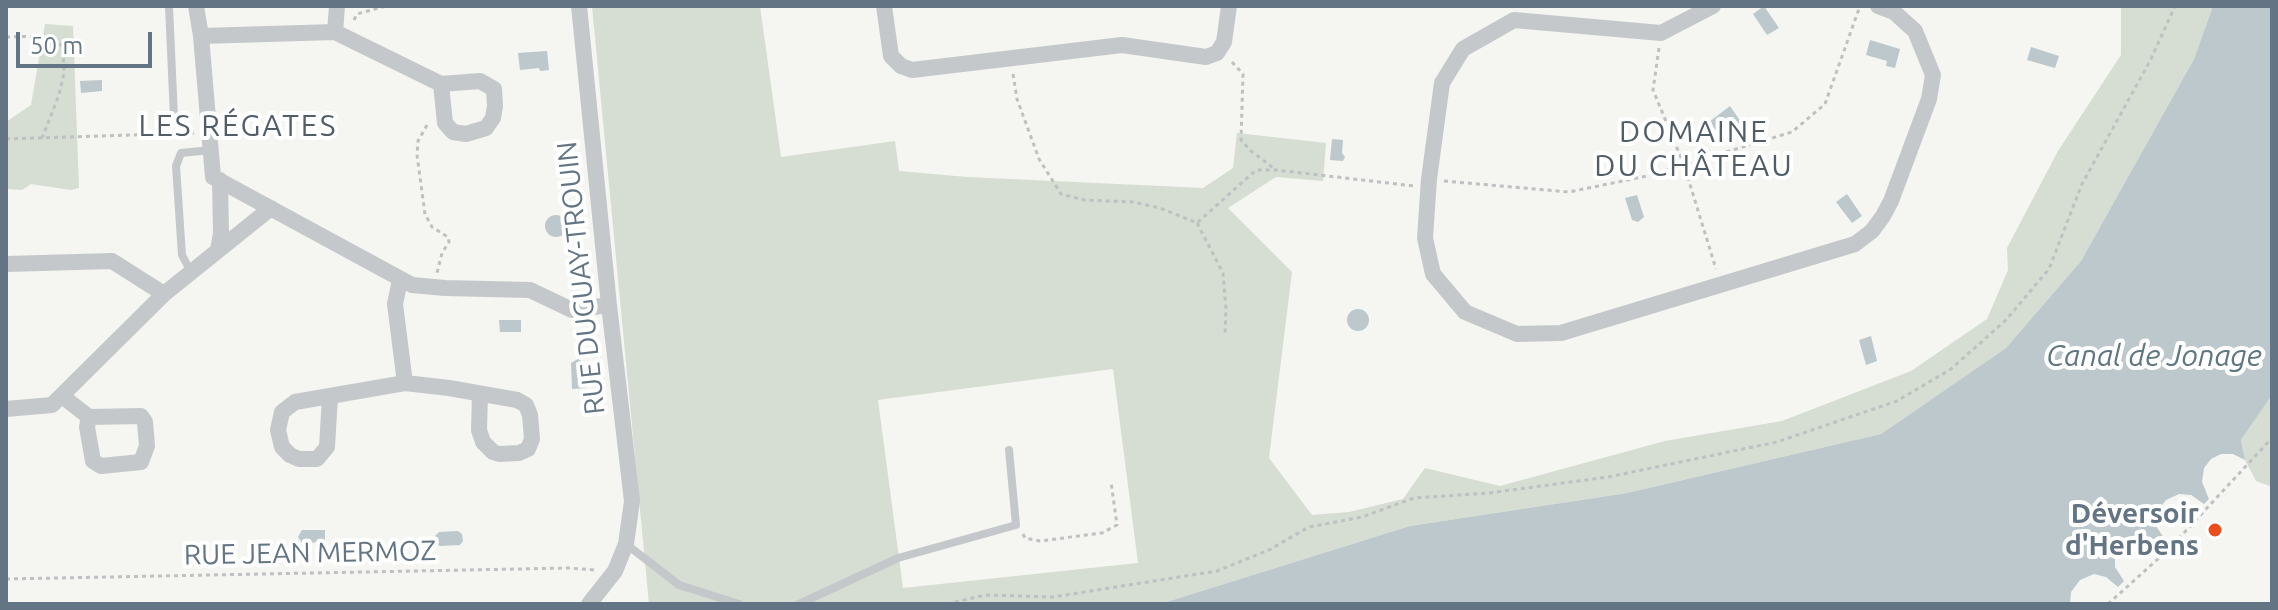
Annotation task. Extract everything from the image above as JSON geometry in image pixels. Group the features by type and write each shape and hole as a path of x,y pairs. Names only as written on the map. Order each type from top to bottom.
{"street":[{"path":"196,6 213,177 412,285 530,290 572,310 609,305"},
{"path":"337,6 339,34"},
{"name":"RUE DUGUAY-TROUIN","path":"579,6 632,501 626,544 615,571 589,604"},
{"path":"884,6 891,56 901,66 912,70 1122,45 1206,57 1217,53 1224,42 1229,6"},
{"path":"1713,6 1661,33 1514,20 1463,49 1442,83 1425,238 1433,274 1465,312 1517,334 1561,333 1855,244 1872,231 1883,216 1929,99 1933,75 1915,31 1894,12 1878,6"},
{"path":"201,36 339,34 441,84 480,81 494,89 493,118 486,128 466,134 453,132 445,123 441,84"},
{"path":"218,250 221,233 220,180"},
{"path":"6,409 52,405 164,294 271,208"},
{"path":"6,264 112,261 164,294"},
{"path":"400,280 395,304 405,383"},
{"path":"330,397 405,383 480,394"},
{"path":"62,396 89,417"}],"lane":[{"path":"169,6 174,117"},
{"path":"191,272 182,255 176,166 181,153 211,150"},
{"path":"799,604 898,558 1016,525 1009,450"},
{"path":"626,544 679,585 739,604"}],"path":[{"path":"339,34 357,14 386,6"},
{"path":"1197,223 1256,170 1569,192 1647,176 1792,132 1825,104 1860,6"},
{"path":"947,604 985,595 1053,597 1217,571 1269,550 1309,527 1362,517 1414,498 1489,493 1608,477 1777,442 1897,401 1951,369 2006,320 2049,269 2082,184 2150,61 2175,6"},
{"path":"1661,33 1653,90 1684,165 1721,285"},
{"path":"6,37 45,36 57,40 63,48 62,84 42,138"},
{"path":"1220,49 1243,74 1241,140 1276,170"},
{"path":"1010,59 1017,99 1039,159 1061,194 1084,200 1133,202 1160,208 1197,223 1223,273 1225,334"},
{"path":"435,287 448,237 432,227 425,214 417,155 422,131 430,119 444,109"},
{"path":"6,139 210,133"},
{"path":"2108,604 2169,549 2272,438"},
{"path":"1016,525 1025,538 1040,541 1102,533 1117,525 1111,482"},
{"name":"RUE JEAN MERMOZ","path":"6,579 554,568 615,571"}],"shaded area":[{"path":"592,6 760,6 781,157 895,141 899,171 1203,188 1233,168 1237,133 1326,143 1323,181 1276,177 1228,208 1292,272 1269,458 1312,515 1349,512 1403,499 1425,468 1500,486 1665,441 1782,421 1911,371 1987,319 2008,270 2007,248 2058,151 2121,55 2121,6 2213,6 2194,59 2081,261 2006,348 1881,434 1627,493 1410,526 1160,604 649,604","holes":["1113,369 1138,563 903,588 878,400"]},
{"path":"45,24 73,26 79,188 71,190 31,184 22,190 6,189 6,122 31,105"},
{"path":"2272,395 2272,487 2256,481 2245,460 2241,440"}],"water":[{"path":"1764,6 1779,28 1767,35 1753,14"},
{"name":"Canal de Jonage","path":"2213,6 2272,6 2272,395 2241,440 2245,460 2233,454 2221,454 2211,459 2204,468 2202,482 2209,499 2204,504 2191,495 2179,494 2166,500 2158,511 2156,526 2166,541 2162,546 2147,536 2136,535 2123,541 2115,553 2115,567 2124,581 2118,587 2106,577 2094,574 2080,580 2071,592 2070,604 1160,604 1410,526 1627,493 1881,434 2006,348 2081,261 2194,59"},
{"path":"1870,40 1900,49 1895,68 1886,66 1887,61 1866,55"},
{"path":"2031,47 2059,56 2055,68 2027,60"},
{"path":"547,51 549,70 520,70 518,53"},
{"path":"102,80 102,91 81,93 80,81"},
{"path":"1730,106 1741,122 1722,138 1709,122"},
{"path":"1332,139 1343,140 1343,161 1330,160"},
{"path":"1847,194 1862,216 1852,223 1836,202"},
{"path":"1637,195 1644,217 1638,222 1632,220 1625,198"},
{"path":"556,215 564,218 567,226 564,234 556,237 548,234 545,226 548,218"},
{"path":"1358,309 1366,312 1369,320 1366,328 1358,331 1350,328 1347,320 1350,312"},
{"path":"499,320 521,320 521,332 500,332"},
{"path":"1871,336 1877,361 1866,365 1859,340"},
{"path":"578,359 585,363 586,388 572,389 571,363"},
{"path":"302,530 325,530 325,542 302,543 298,537"},
{"path":"458,531 463,541 460,545 440,546 435,543 439,532"}],"place":[{"name":"Déversoir d'Herbens","path":"2215,530"}],"district":[{"name":"LES RÉGATES","path":"238,126"},
{"name":"DOMAINE DU CHÂTEAU","path":"1694,149"}]}
